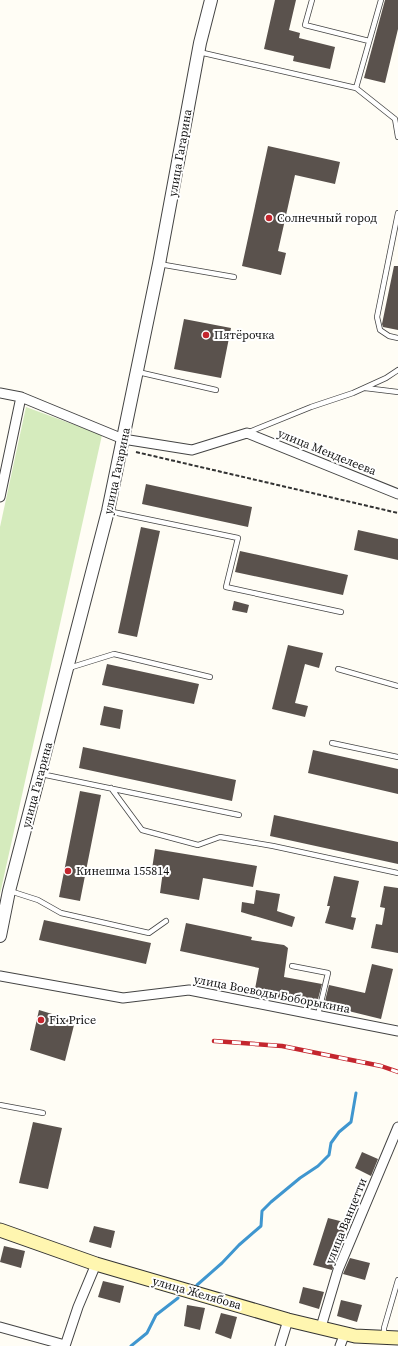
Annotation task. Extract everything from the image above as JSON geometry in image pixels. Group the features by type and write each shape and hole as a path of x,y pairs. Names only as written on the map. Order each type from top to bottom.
{"main road":[{"name":"улица Желябова","path":"0,1230 96,1264 288,1320 361,1336 398,1338"}],"street":[{"name":"улица Гагарина","path":"0,936 9,891 108,511 138,372 199,52 211,0"},
{"path":"0,393 21,397 122,444 192,450 247,433"},
{"path":"0,497 21,397"},
{"name":"улица Менделеева","path":"247,433 398,494"},
{"name":"улица Воеводы Боборыкина","path":"0,976 123,998 189,990 398,1031"},
{"name":"улица Ванцетти","path":"321,1327 338,1270 398,1127"},
{"path":"0,1327 65,1346 78,1307 96,1264"},
{"path":"280,1346 288,1320"},
{"path":"340,1346 345,1333"}],"lane":[{"path":"312,0 304,25 370,41"},
{"path":"356,88 381,0"},
{"path":"199,52 356,88 395,119 398,137"},
{"path":"398,213 377,317 380,330 389,336 398,338"},
{"path":"159,264 234,277"},
{"path":"247,433 311,407 365,388 386,378 398,370"},
{"path":"138,372 216,390"},
{"path":"365,388 398,392"},
{"path":"108,511 238,538 226,587 341,612"},
{"path":"67,668 114,654 210,676"},
{"path":"338,669 398,686"},
{"path":"332,743 398,757"},
{"path":"39,774 239,815"},
{"path":"111,788 142,830 198,845 220,837 398,873"},
{"path":"9,891 38,900 61,913 149,933 166,921"},
{"path":"292,966 328,973 318,1015"},
{"path":"0,1104 43,1113"},
{"path":"384,1338 384,1328 398,1280"}],"path":[{"path":"122,444 398,513"}],"green space":[{"path":"26,407 102,435 0,894 0,527"}],"building":[{"path":"275,0 296,0 289,30 300,33 299,38 335,47 330,69 293,61 294,56 264,49"},
{"path":"385,0 398,0 398,29 385,83 364,78"},
{"name":"Солнечный город","path":"268,146 340,162 335,184 295,175 278,251 286,253 281,275 242,266"},
{"path":"394,266 398,266 398,330 383,327 382,324"},
{"path":"184,319 231,328 221,378 174,369"},
{"path":"146,484 252,507 248,527 142,504"},
{"path":"141,527 160,531 137,637 118,633"},
{"path":"358,530 398,539 398,560 354,550"},
{"path":"240,551 348,575 343,595 235,572"},
{"path":"234,601 249,605 247,613 232,610"},
{"path":"288,645 323,653 319,668 305,664 295,703 308,706 305,717 272,709"},
{"path":"107,664 199,684 194,704 102,685"},
{"path":"104,706 123,710 120,729 100,725"},
{"path":"83,747 236,780 232,801 79,768"},
{"path":"313,750 398,769 398,794 308,773"},
{"path":"80,791 101,795 80,901 59,897"},
{"path":"274,815 398,842 398,864 270,836"},
{"path":"155,849 257,866 253,887 203,878 199,900 160,893 163,871 152,869"},
{"path":"334,876 359,881 351,917 356,918 353,930 325,923 330,906 327,906"},
{"path":"384,886 398,888 398,953 371,948 376,924 382,925 385,908 380,907"},
{"path":"256,890 280,894 277,911 295,917 292,927 241,912 242,902 254,904"},
{"path":"44,920 151,943 146,964 39,940"},
{"path":"186,923 252,937 251,940 284,945 288,948 284,977 322,984 317,1003 315,1003 314,1006 259,995 255,989 259,968 180,951"},
{"path":"372,964 393,969 381,1019 324,1005 329,985 365,993"},
{"path":"39,1010 75,1021 65,1061 30,1050"},
{"path":"33,1122 62,1128 48,1189 19,1183"},
{"path":"362,1152 378,1159 371,1176 355,1168"},
{"path":"328,1218 348,1223 343,1243 332,1270 313,1265"},
{"path":"94,1226 115,1231 111,1248 89,1242"},
{"path":"4,1246 25,1251 21,1268 0,1262"},
{"path":"350,1258 370,1263 365,1280 343,1274"},
{"path":"103,1281 124,1286 120,1303 98,1297"},
{"path":"303,1287 324,1292 319,1309 299,1303"},
{"path":"341,1300 362,1305 357,1322 337,1316"},
{"path":"187,1305 205,1308 200,1330 184,1326"},
{"path":"221,1313 237,1317 231,1339 215,1333"}],"waterway":[{"path":"197,1285 261,1226 262,1211 271,1202 300,1178 318,1166 329,1155 331,1143 339,1132 351,1122 356,1093"},
{"path":"131,1346 147,1333 156,1315 178,1298"}],"railway":[{"path":"214,1041 282,1046 381,1066 398,1072"}],"place":[{"name":"Солнечный город","path":"269,218"},
{"name":"Пятёрочка","path":"206,335"},
{"name":"Кинешма 155814","path":"68,871"},
{"name":"Fix Price","path":"41,1020"}]}
